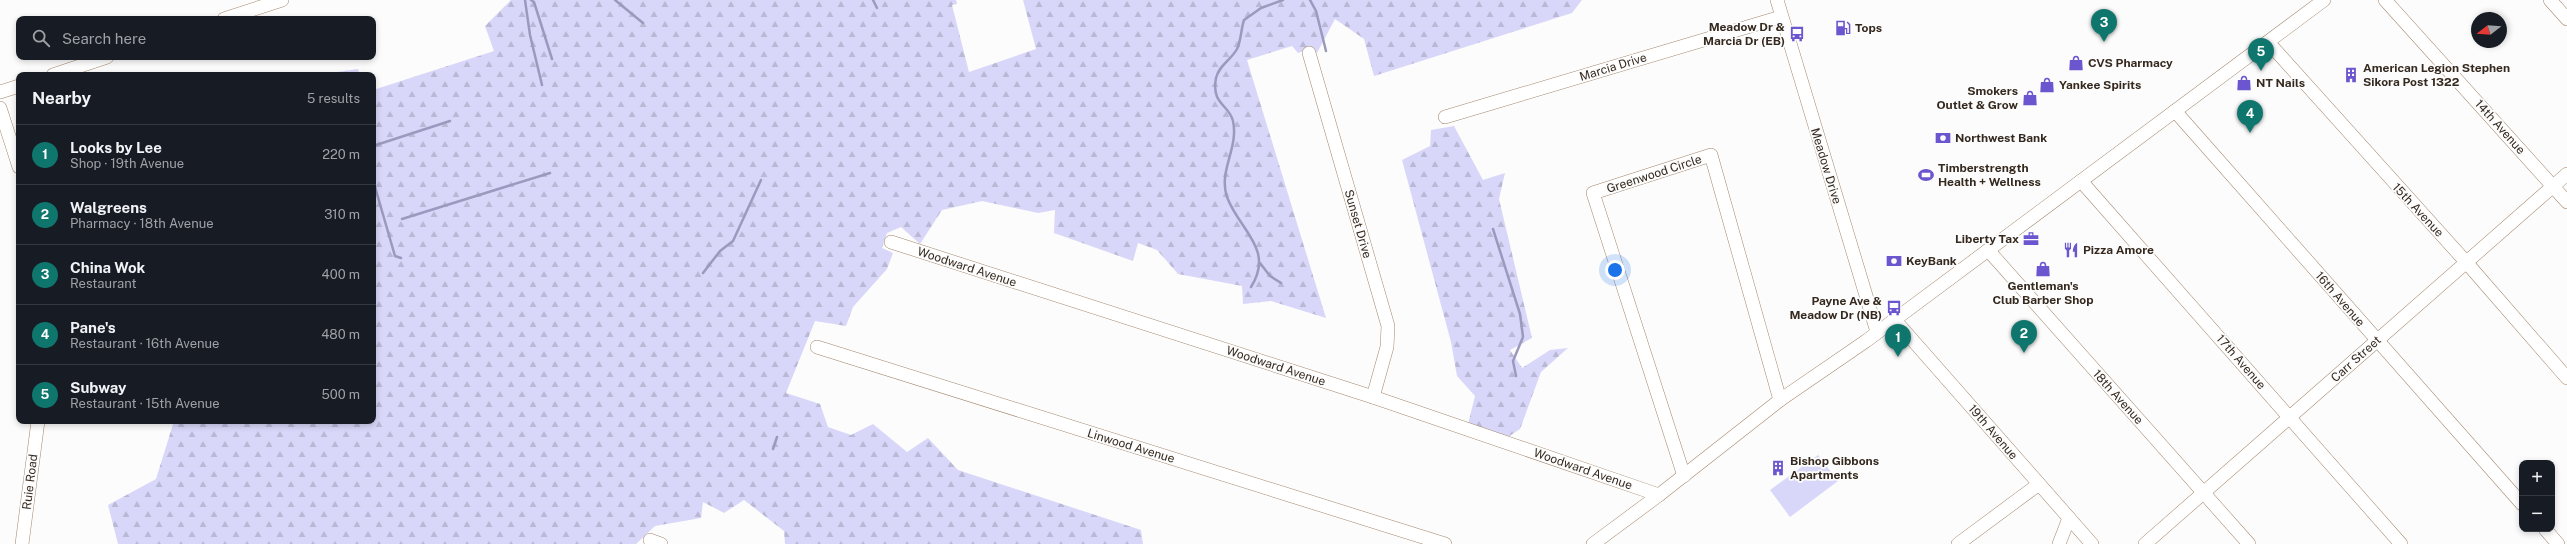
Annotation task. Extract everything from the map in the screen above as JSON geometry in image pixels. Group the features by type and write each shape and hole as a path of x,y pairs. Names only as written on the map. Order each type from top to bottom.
{"street":[{"path":"233,16 282,0"},
{"name":"Meadow Drive","path":"1777,0 1876,332"},
{"path":"1593,544 1660,495 1780,400 1988,250 2324,0"},
{"name":"14th Avenue","path":"2385,0 2567,202"},
{"path":"2550,0 2567,19"},
{"name":"Marcia Drive","path":"1445,117 1781,17"},
{"name":"15th Avenue","path":"2268,42 2466,262 2567,378"},
{"name":"Sunset Drive","path":"1308,53 1388,326 1387,347 1373,397"},
{"path":"61,72 99,60"},
{"path":"0,92 16,87"},
{"path":"0,108 16,158"},
{"name":"16th Avenue","path":"2175,111 2376,342 2519,501"},
{"name":"Greenwood Circle","path":"1684,476 1592,193 1711,155 1780,400"},
{"name":"Carr Street","path":"2146,544 2567,174"},
{"name":"17th Avenue","path":"2081,181 2401,544"},
{"name":"Woodward Avenue","path":"890,242 1373,397 1660,495"},
{"name":"18th Avenue","path":"1988,250 2249,544"},
{"name":"19th Avenue","path":"1894,319 2092,544"},
{"name":"Linwood Avenue","path":"817,347 1445,544"},
{"name":"Ruie Road","path":"22,544 38,424"},
{"path":"1958,544 2039,484"},
{"path":"2059,544 2069,518"},
{"path":"2549,532 2560,541"}],"green space":[{"path":"511,0 956,0 957,4 952,5 969,72 1036,49 1023,0 1582,0 1572,13 1374,76 1364,39 1335,19 1317,53 1313,48 1298,53 1292,46 1247,60 1326,318 1271,301 1243,304 1242,286 1178,274 1157,250 1138,243 1133,261 1054,233 1055,210 1038,213 982,201 942,210 920,244 901,227 887,233 882,248 893,253 887,269 853,307 846,326 815,321 786,393 820,404 828,427 851,435 873,424 907,452 928,438 958,470 1141,530 1143,544 785,544 784,531 744,500 724,513 703,502 701,518 655,526 636,544 118,544 108,505 156,479 173,424 376,424 376,89 494,51 485,26"},
{"path":"358,69 359,72 337,72"},
{"path":"1454,126 1483,180 1505,173 1499,199 1532,338 1510,350 1522,368 1550,350 1568,348 1541,372 1520,429 1508,437 1468,424 1475,396 1457,376 1451,342 1402,160 1430,146 1431,130"},
{"path":"1818,455 1838,481 1790,517 1770,490"}],"waterway":[{"path":"525,0 530,35 542,85"},
{"path":"531,0 534,2 552,59"},
{"path":"615,0 643,23"},
{"path":"873,0 877,8"},
{"path":"1251,287 1257,274 1259,262 1257,251 1252,240 1232,209 1227,197 1225,178 1234,131 1231,115 1218,99 1216,94 1216,78 1222,66 1237,49 1244,20 1261,8 1283,0"},
{"path":"1310,0 1316,11 1326,51"},
{"path":"376,145 450,121"},
{"path":"402,219 550,173"},
{"path":"703,273 720,251 733,241 761,180"},
{"path":"376,190 395,256 401,258"},
{"path":"1493,229 1520,314 1523,337 1513,361 1516,376"},
{"path":"1260,263 1270,276 1281,283"},
{"path":"773,449 777,437"}],"place":[{"name":"Tops","path":"1843,28"},
{"name":"Meadow Dr & Marcia Dr (EB)","path":"1797,34"},
{"name":"China Wok","path":"2104,42"},
{"name":"CVS Pharmacy","path":"2076,63"},
{"name":"Subway","path":"2261,71"},
{"name":"American Legion Stephen Sikora Post 1322","path":"2351,75"},
{"name":"NT Nails","path":"2244,83"},
{"name":"Yankee Spirits","path":"2047,85"},
{"name":"Smokers Outlet & Grow","path":"2030,98"},
{"name":"Pane's","path":"2250,133"},
{"name":"Northwest Bank","path":"1943,138"},
{"name":"Timberstrength Health + Wellness","path":"1926,175"},
{"name":"Liberty Tax","path":"2031,239"},
{"name":"Pizza Amore","path":"2071,250"},
{"name":"KeyBank","path":"1894,261"},
{"name":"Gentleman's Club Barber Shop","path":"2043,269"},
{"name":"Payne Ave & Meadow Dr (NB)","path":"1894,308"},
{"name":"Walgreens","path":"2024,353"},
{"name":"Looks by Lee","path":"1898,357"},
{"name":"Bishop Gibbons Apartments","path":"1778,468"}]}
